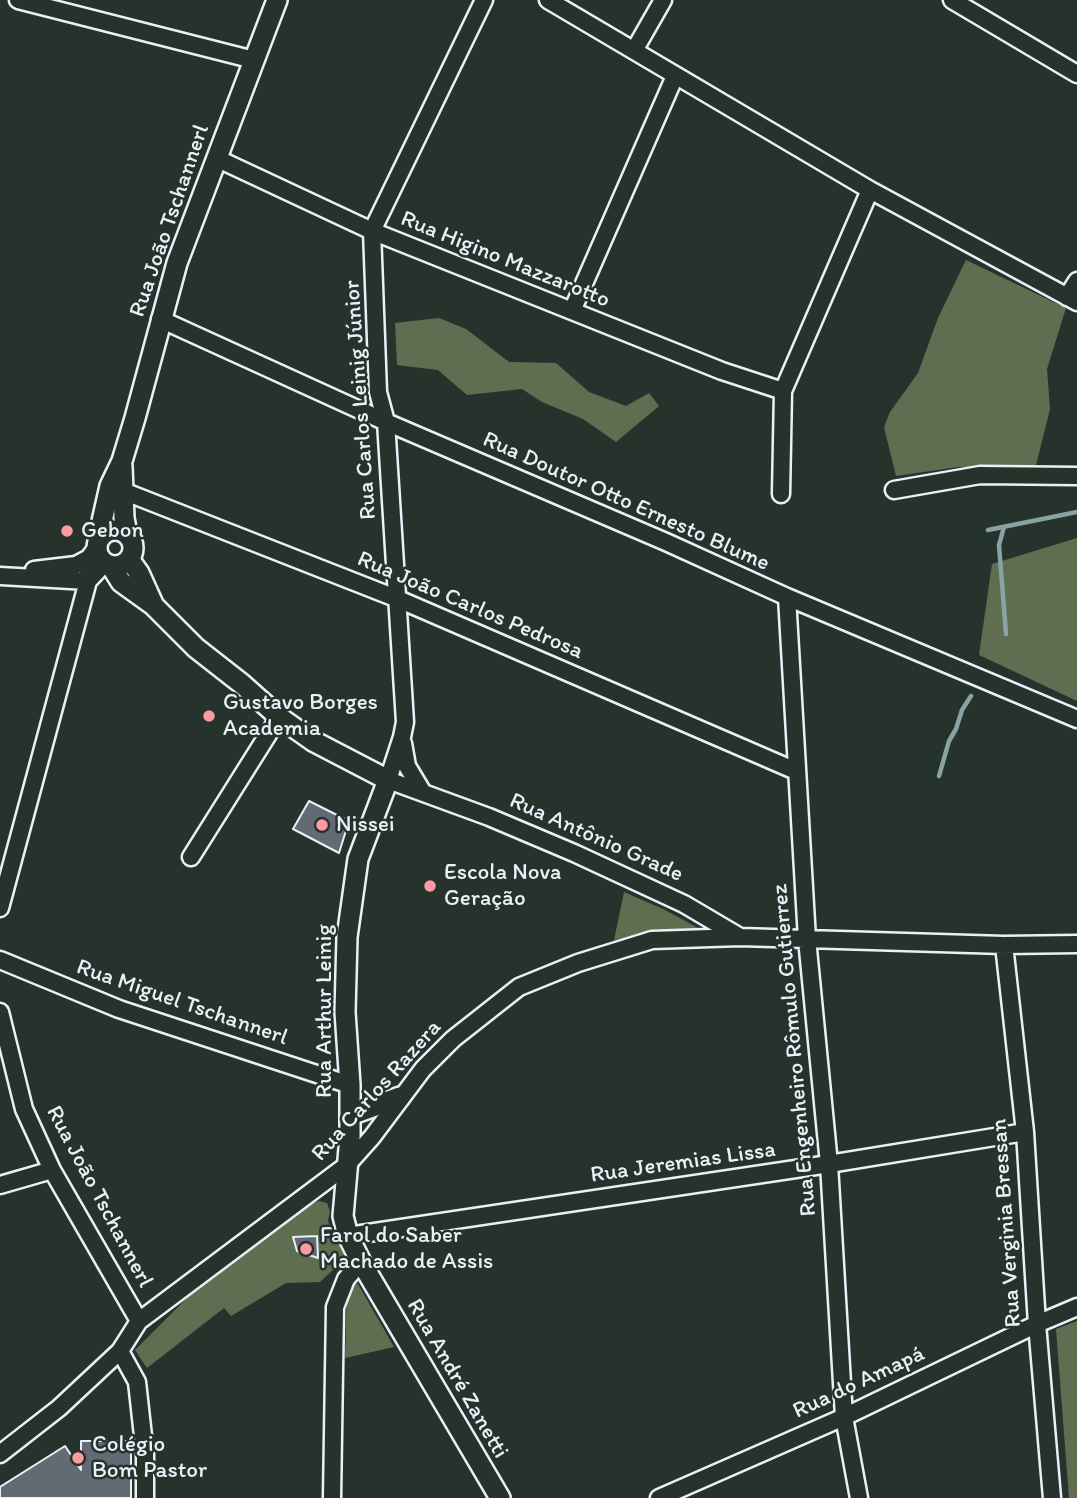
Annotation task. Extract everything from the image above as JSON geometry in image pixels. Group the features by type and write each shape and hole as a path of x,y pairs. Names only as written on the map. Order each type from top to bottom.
{"main road":[{"name":"Rua João Tschannerl","path":"122,461 127,534 133,546 105,555 110,486 122,461 135,418 160,319 187,232 277,0"},
{"path":"105,555 102,534 115,529 127,534"},
{"name":"Rua Antônio Grade","path":"105,555 121,582 153,605 196,648 279,717 313,741 388,780"},
{"name":"Rua Arthur Leinig","path":"347,1165 350,1085 346,937 358,859 388,780"},
{"path":"350,1115 400,1097"},
{"name":"Rua André Zanetti","path":"347,1165 343,1216 348,1236 500,1498"}],"street":[{"path":"18,0 254,60"},
{"name":"Rua Carlos Leinig Júnior","path":"388,780 405,722 386,422 378,392 372,230 484,0"},
{"path":"548,0 870,190 1072,300 1077,281"},
{"path":"635,49 663,0"},
{"path":"952,0 1077,74"},
{"path":"572,311 675,76"},
{"name":"Rua Higino Mazzarotto","path":"216,158 372,230 722,371 783,391"},
{"path":"781,494 783,391 870,190"},
{"name":"Rua Doutor Otto Ernesto Blume","path":"160,319 386,422 787,597 1077,719"},
{"path":"894,490 981,474 1077,476"},
{"name":"Rua João Carlos Pedrosa","path":"123,491 398,599 796,771"},
{"path":"0,575 76,565 105,555"},
{"path":"0,908 88,581 105,555"},
{"path":"0,575 88,581"},
{"name":"Rua Engenheiro Rômulo Gutierrez","path":"787,597 807,939 829,1164 844,1417 859,1498"},
{"path":"191,857 279,717"},
{"name":"Rua Carlos Leinig Júnior","path":"402,737 407,766 422,792"},
{"name":"Rua Antônio Grade","path":"388,780 538,838 637,881 684,904 740,937 1004,945 1077,944"},
{"name":"Rua Carlos Razera","path":"0,1454 49,1416 120,1351 139,1321 347,1165 372,1137 423,1069 453,1039 519,987 578,963 652,940 740,937"},
{"name":"Rua Verginia Bressan","path":"1004,945 1025,1132 1037,1324 1052,1498"},
{"name":"Rua Miguel Tschannerl","path":"0,960 119,1009 350,1085"},
{"name":"Rua João Tschannerl","path":"0,1012 24,1109 52,1170 139,1321"},
{"name":"Rua Jeremias Lissa","path":"348,1236 1025,1132"},
{"path":"0,1185 52,1170"},
{"path":"332,1498 335,1307 346,1279 361,1262"},
{"name":"Rua do Amapá","path":"659,1498 844,1417 1077,1307"},
{"path":"120,1351 137,1382 145,1454 145,1498"}],"green space":[{"path":"966,260 1066,308 1047,369 1050,409 1036,465 958,467 896,476 884,427 890,412 918,373 938,318"},
{"path":"439,318 466,329 509,362 556,363 589,392 626,406 649,393 659,406 616,442 583,419 542,402 522,389 467,395 438,370 397,365 395,323"},
{"path":"1077,538 1077,701 979,655 992,564"},
{"path":"624,892 702,930 658,931 614,940"},
{"path":"312,1203 327,1203 332,1235 345,1253 337,1266 320,1282 286,1283 231,1316 224,1308 147,1368 135,1350 191,1294"},
{"path":"351,1282 358,1284 394,1347 345,1358 347,1290"},
{"path":"1077,1321 1077,1498 1069,1498 1056,1329"}],"building":[{"name":"Nissei","path":"309,801 349,821 339,853 293,829"},
{"name":"Farol do Saber Machado de Assis","path":"317,1236 318,1258 297,1251 293,1237"},
{"name":"Colégio Bom Pastor","path":"81,1441 131,1441 131,1498 0,1498 0,1487 65,1446 81,1470"}],"waterway":[{"path":"988,530 1077,512"},
{"path":"1004,527 999,545 1006,634"},
{"path":"939,776 949,741 971,696"}],"place":[{"name":"Gebon","path":"67,531"},
{"name":"Gustavo Borges Academia","path":"209,716"},
{"name":"Nissei","path":"322,825"},
{"name":"Escola Nova Geração","path":"430,886"},
{"name":"Farol do Saber Machado de Assis","path":"306,1249"},
{"name":"Colégio Bom Pastor","path":"78,1458"}]}
